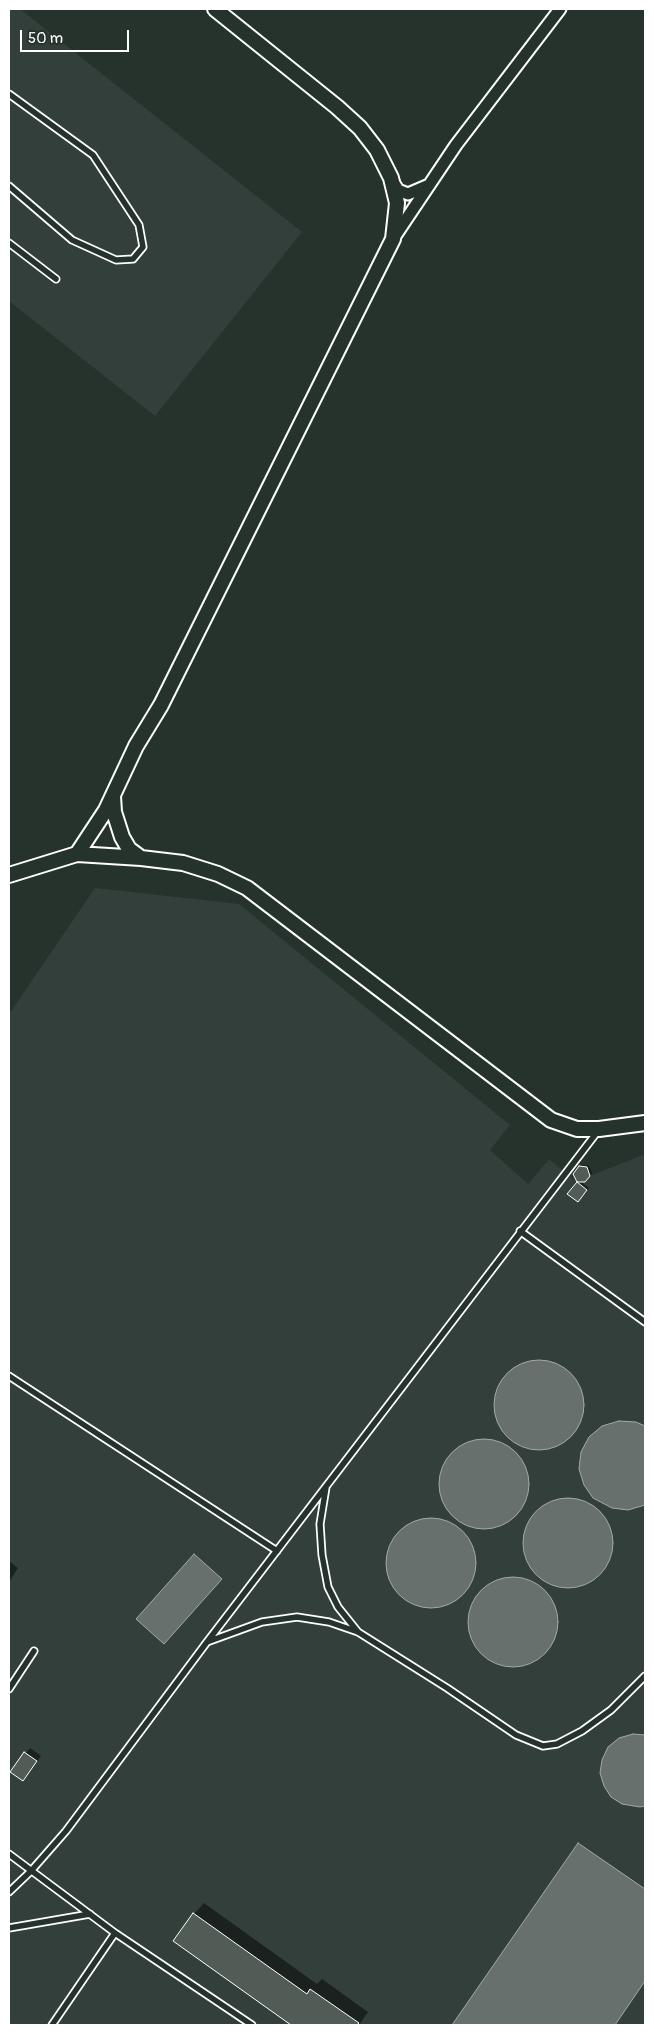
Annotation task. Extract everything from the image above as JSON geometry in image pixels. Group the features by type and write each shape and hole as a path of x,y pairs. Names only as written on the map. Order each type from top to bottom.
{"street":[{"path":"215,9 337,107 360,128 377,150 398,190 408,194 430,184"},
{"path":"77,854 106,810 136,746 161,705 394,239 456,145 560,9"},
{"path":"391,178 397,203 394,239"},
{"path":"113,794 114,812 122,837 129,849 141,858"},
{"path":"9,874 77,854 183,863 218,874 247,888 551,1120 578,1129 599,1129 645,1124"}],"lane":[{"path":"9,94 93,155 139,225 143,247 133,259 116,260 72,240 9,186"},
{"path":"9,243 56,279"},
{"path":"9,1892 31,1871 66,1831 207,1642 599,1129"},
{"path":"520,1231 645,1322"},
{"path":"9,1376 277,1551"},
{"path":"326,1486 320,1524 322,1555 328,1586 338,1607 358,1632"},
{"path":"207,1642 262,1622 297,1616 329,1622 358,1632 447,1688 516,1735 543,1746 557,1744 582,1732 611,1710 645,1676"},
{"path":"9,1689 34,1651"},
{"path":"9,1854 90,1914 252,2025"},
{"path":"9,1928 90,1914"},
{"path":"52,2025 116,1932"}],"shaded area":[{"path":"9,9 20,9 302,232 155,416 9,301"},
{"path":"95,888 239,904 510,1125 490,1150 528,1184 549,1159 577,1182 585,1182 590,1176 645,1154 645,2025 9,2025 9,1014"},
{"path":"539,1360 556,1364 571,1373 580,1388 584,1405 580,1422 571,1437 556,1446 539,1450 522,1446 507,1437 498,1422 494,1405 498,1388 507,1373 522,1364"},
{"path":"619,1421 636,1422 645,1426 645,1505 628,1510 612,1508 593,1498 584,1485 579,1469 581,1452 589,1437 602,1426"},
{"path":"484,1439 501,1443 516,1452 525,1467 529,1484 525,1501 516,1516 501,1525 484,1529 467,1525 452,1516 443,1501 439,1484 443,1467 452,1452 467,1443"},
{"path":"568,1498 585,1502 600,1511 609,1526 613,1543 609,1560 600,1575 585,1584 568,1588 551,1584 536,1575 527,1560 523,1543 527,1526 536,1511 551,1502"},
{"path":"431,1518 448,1522 463,1531 472,1546 476,1563 472,1580 463,1595 448,1604 431,1608 414,1604 399,1595 390,1580 386,1563 390,1546 399,1531 414,1522"},
{"path":"194,1554 222,1579 164,1644 136,1619"},
{"path":"513,1577 530,1581 545,1590 554,1605 558,1622 554,1639 545,1654 530,1663 513,1667 496,1663 481,1654 472,1639 468,1622 472,1605 481,1590 496,1581"},
{"path":"633,1734 645,1735 645,1806 640,1807 622,1804 611,1797 604,1786 600,1773 602,1760 608,1747 619,1738"},
{"path":"578,1843 645,1889 645,1981 615,2025 452,2025"}],"building":[{"path":"579,1166 587,1167 590,1176 585,1182 577,1182 573,1174"},
{"path":"577,1182 587,1190 578,1202 567,1194"},
{"path":"24,1752 37,1761 23,1781 10,1772"},
{"path":"193,1913 307,1994 310,1989 359,2023 357,2025 291,2025 173,1941"}]}
